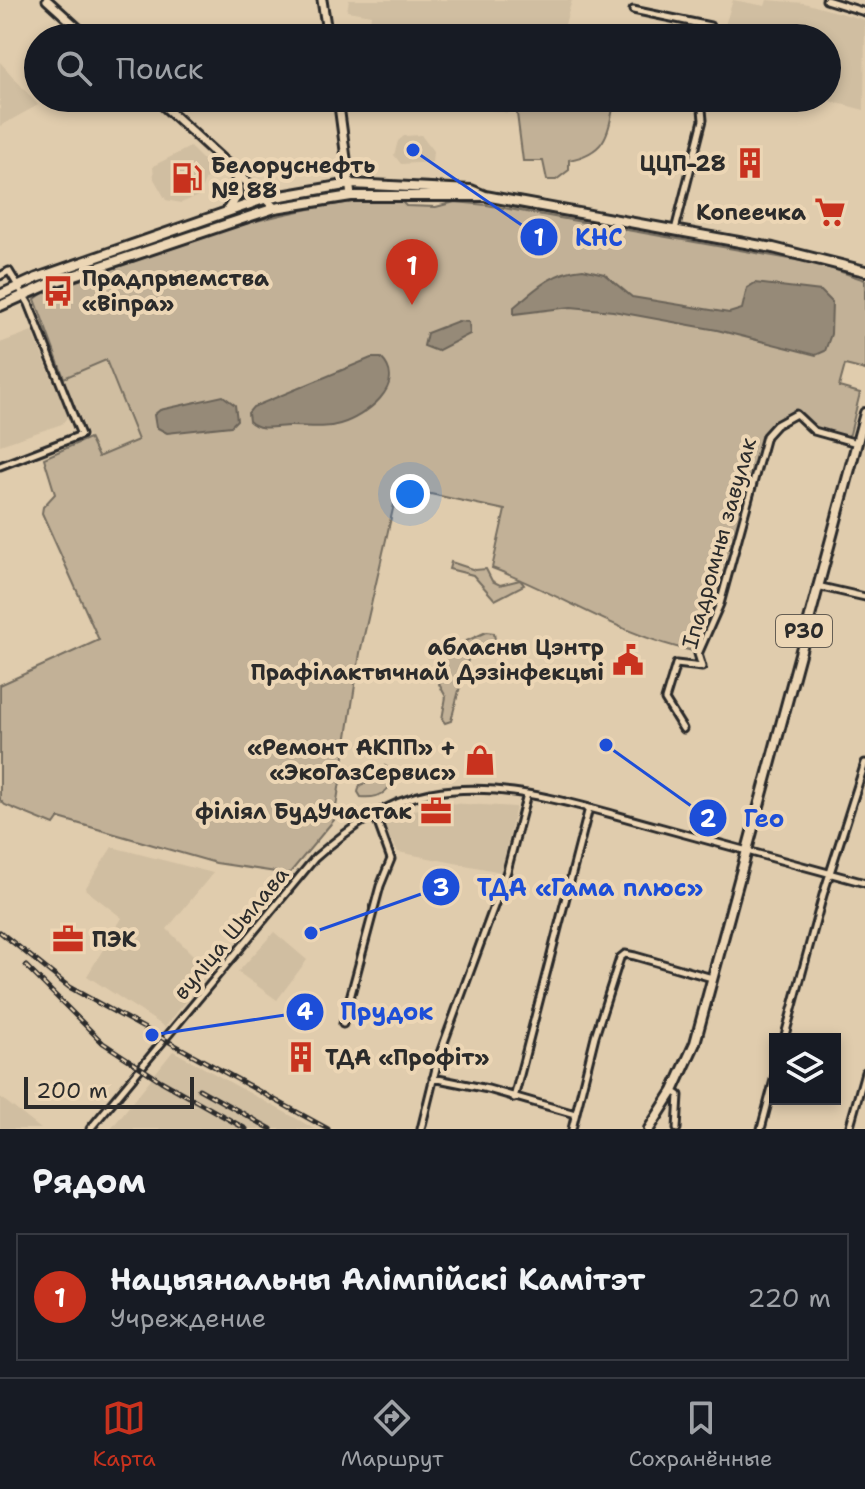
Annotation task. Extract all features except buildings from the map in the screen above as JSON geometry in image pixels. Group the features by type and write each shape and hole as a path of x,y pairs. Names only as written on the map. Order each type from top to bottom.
{"main road":[{"path":"47,0 74,24"},
{"path":"322,0 326,24"},
{"path":"170,112 275,208"},
{"path":"340,112 351,196"},
{"path":"226,212 238,194 236,172"},
{"path":"0,295 19,285 264,199 351,184 471,190 485,196"},
{"path":"0,306 24,294 275,208 351,196 485,196 773,248 865,271"},
{"name":"Р30","path":"649,1129 673,1091 692,1051 865,413"}],"street":[{"path":"826,0 865,12"},
{"path":"855,8 857,0"},
{"path":"633,10 700,24"},
{"path":"675,230 703,120 702,112"},
{"path":"0,276 9,271 24,294 81,435 0,466"},
{"name":"Іпадромны завулак","path":"683,729 665,700 676,664 702,667 698,654 720,604 766,436 776,425 796,414 814,431 857,443"},
{"path":"816,585 865,597"},
{"path":"786,1033 829,874 849,823 865,763"},
{"name":"вуліца Шылава","path":"90,1129 292,883 341,835 407,799 440,791 527,794 865,883"},
{"path":"421,1129 433,1078 507,871 527,794"},
{"path":"514,1098 589,808"},
{"path":"343,1024 380,886 391,859 375,815"},
{"path":"572,1129 616,964 625,954 713,978"},
{"path":"849,1129 865,1072"},
{"path":"433,1078 575,1114"},
{"path":"673,1091 679,1095 677,1129"},
{"path":"761,1129 769,1099"}],"shaded area":[{"path":"349,0 572,0 565,24 370,24 371,15 347,11"},
{"path":"733,0 765,6 767,0 804,3 865,20 864,110 841,104 841,24 725,24"},
{"path":"0,62 24,89 25,112 0,126"},
{"path":"517,112 612,112 608,131 599,146 592,152 569,160 569,170 556,180 547,180 543,161 523,161"},
{"path":"421,135 433,151 432,162 401,164 394,155 398,141 404,136"},
{"path":"190,147 211,168 198,196 181,203 166,200 154,179 153,166"},
{"path":"381,199 400,200 406,206 436,207 455,202 487,205 818,264 865,280 865,370 845,365 839,387 860,393 850,434 844,439 817,433 796,415 765,435 716,601 693,651 641,636 492,568 505,510 398,487 360,653 334,820 289,874 216,863 59,818 54,825 5,805 0,800 0,685 99,640 42,513 43,507 55,494 44,458 89,438 98,457 138,440 106,360 64,378 35,299 43,293 209,234 294,212"},
{"path":"583,269 604,274 632,297 729,313 742,309 747,288 755,283 821,291 832,302 831,334 825,351 816,355 717,330 613,311 571,307 514,314 514,307 546,282 563,273"},
{"path":"458,321 469,322 470,334 437,351 424,346 427,333"},
{"path":"32,331 68,416 62,424 0,445 0,343"},
{"path":"371,358 381,358 388,368 390,379 380,398 360,415 328,426 268,428 249,421 248,413 253,407"},
{"path":"106,359 138,440 97,457 64,378"},
{"path":"223,396 235,405 237,420 231,426 167,433 156,427 154,415 160,410"},
{"path":"451,562 475,570 486,569 492,581 500,585 520,580 524,585 495,600 473,575 449,569"},
{"path":"486,632 494,633 495,640 471,651 451,721 445,723 442,719 446,697 439,684 448,671 442,652"},
{"path":"385,766 394,772 388,789 374,797 361,797 358,792 360,785 377,779"},
{"path":"432,802 516,807 501,872 398,852 382,825 404,812 430,807"},
{"path":"112,847 213,873 167,929 210,972 165,1027 87,976 122,918 85,889"},
{"path":"274,932 307,960 277,1000 238,972"},
{"path":"173,1051 299,1120 314,1129 111,1129"},
{"path":"0,1097 41,1129 0,1129"}],"railway":[{"path":"0,932 69,987 328,1129"},
{"path":"26,966 103,1043 161,1081 246,1129"},
{"path":"199,1089 271,1129"}],"place":[{"name":"КНС","path":"413,150"},
{"name":"ЦЦП-28","path":"750,163"},
{"name":"Белоруснефть № 88","path":"187,178"},
{"name":"Копеечка","path":"830,212"},
{"name":"Прадпрыемства «Віпра»","path":"58,291"},
{"name":"Нацыянальны Алімпійскі Камітэт","path":"412,305"},
{"name":"абласны Цэнтр Прафілактычнай Дэзінфекцыі","path":"628,660"},
{"name":"Гео","path":"606,745"},
{"name":"«Ремонт АКПП» + «ЭкоГазСервис»","path":"480,760"},
{"name":"філіял БудУчастак","path":"436,811"},
{"name":"ТДА «Гама плюс»","path":"311,933"},
{"name":"ПЭК","path":"68,939"},
{"name":"Прудок","path":"152,1035"},
{"name":"ТДА «Профіт»","path":"301,1057"}]}
